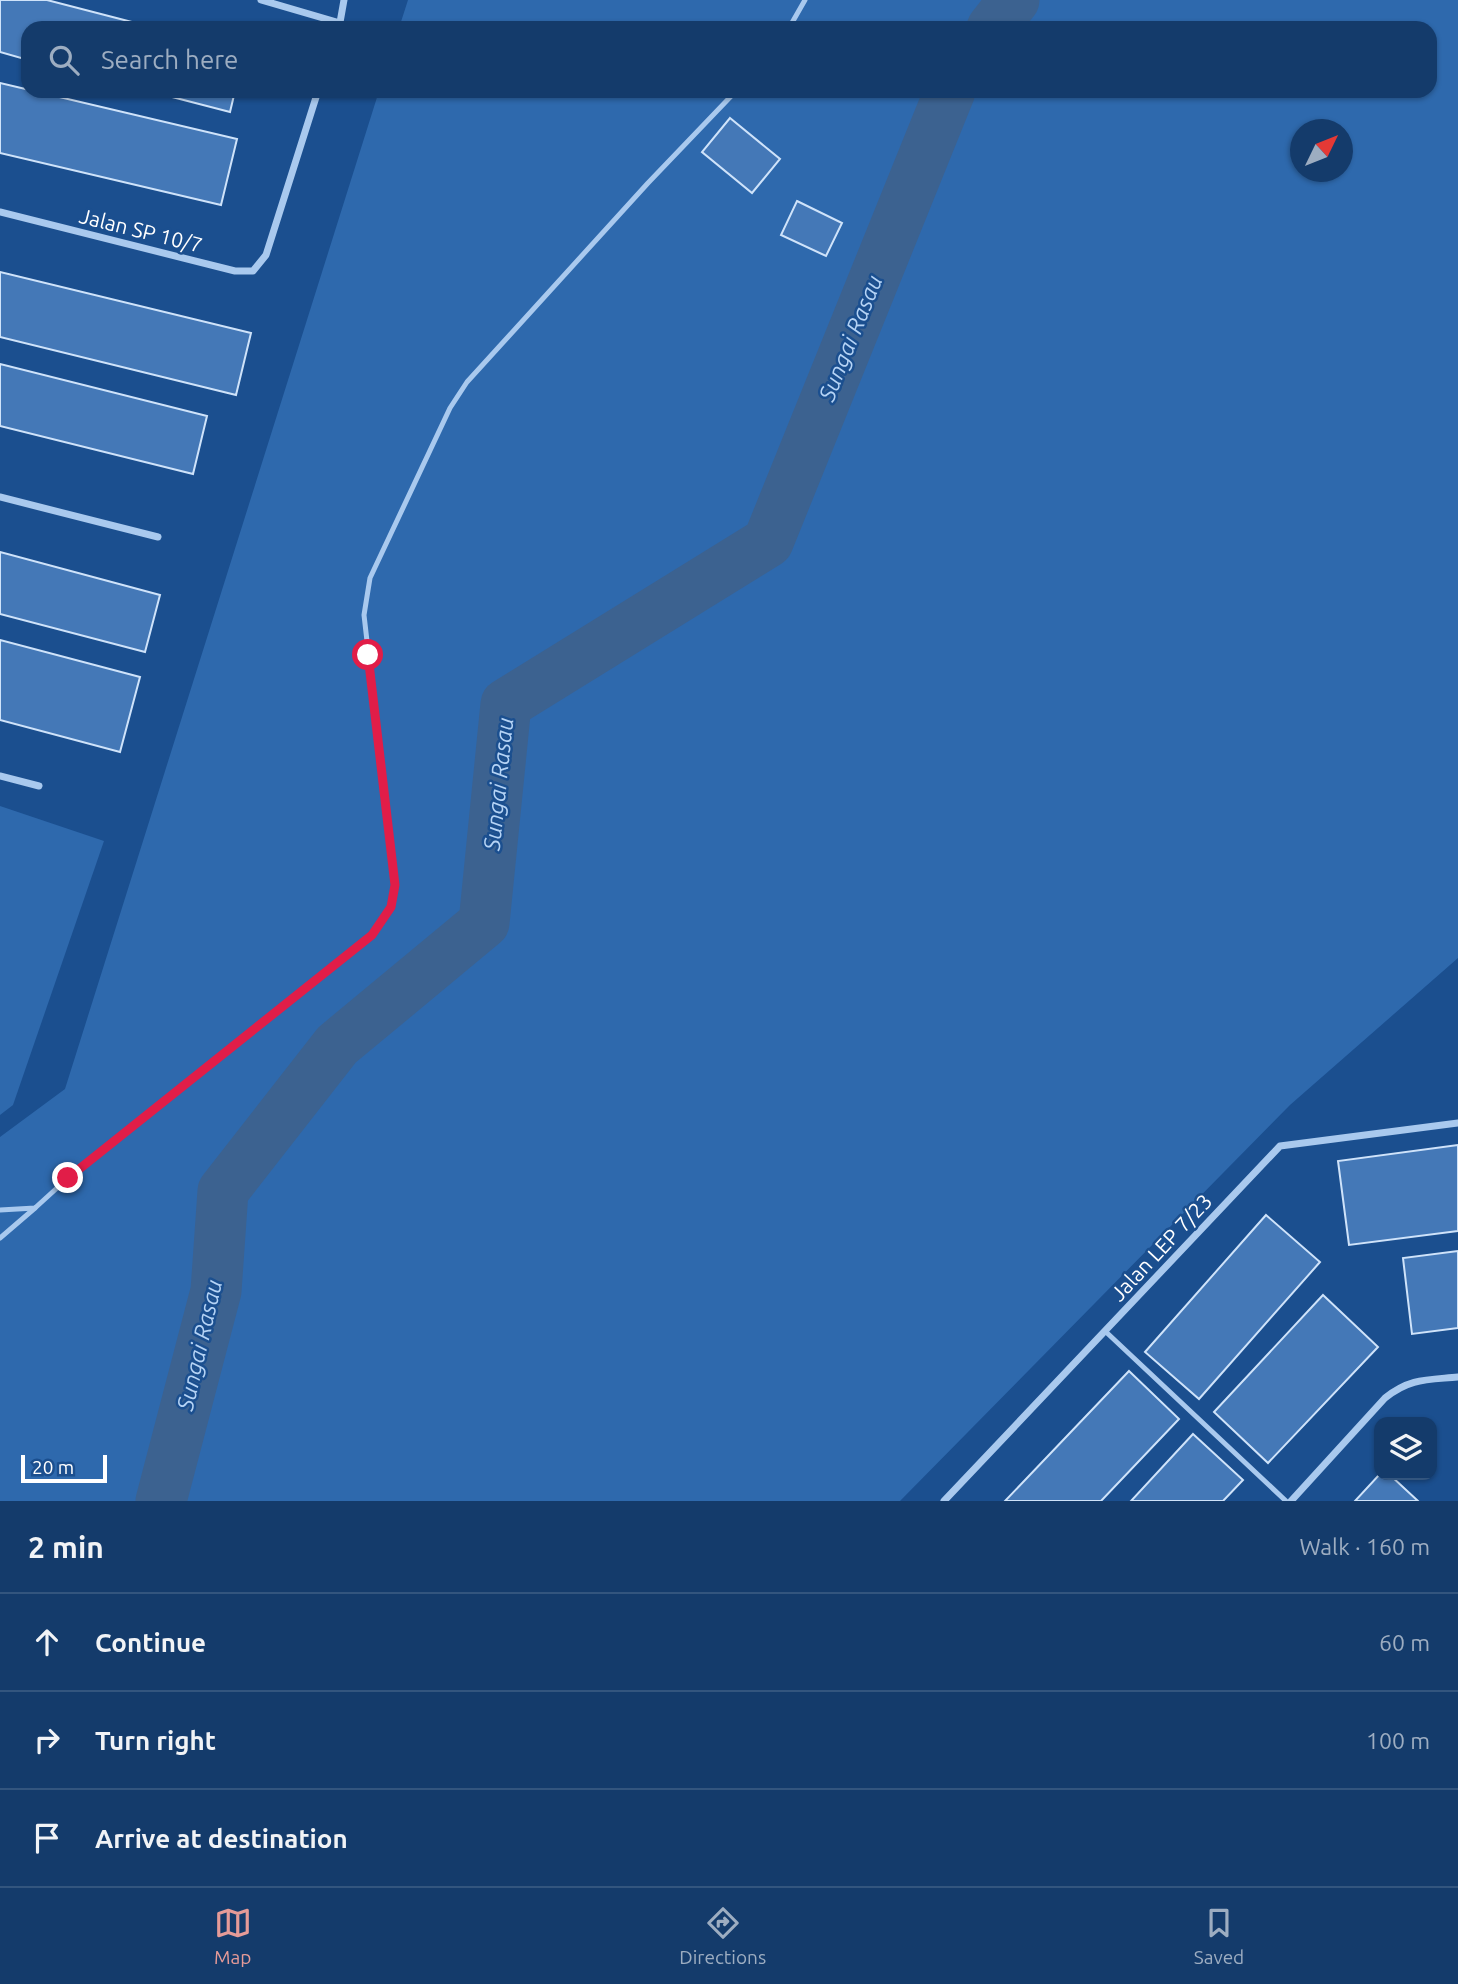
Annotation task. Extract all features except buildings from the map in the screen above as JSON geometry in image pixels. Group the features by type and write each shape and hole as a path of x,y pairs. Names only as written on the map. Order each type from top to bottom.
{"street":[{"path":"261,0 327,21"},
{"path":"340,21 344,0"},
{"name":"Jalan SP 10/7","path":"0,212 235,271 253,271 266,255 316,98"},
{"path":"0,497 158,537"},
{"path":"0,776 39,786"},
{"name":"Jalan LEP 7/23","path":"944,1501 1280,1146 1458,1123"},
{"path":"1289,1501 1385,1398 1399,1387 1415,1381 1458,1377"}],"lane":[{"path":"793,21 804,0"},
{"path":"0,1238 68,1178 372,935 391,907 395,885 364,615 370,578 450,408 467,382 630,202 729,98"},
{"path":"0,1210 35,1208"},
{"path":"1105,1331 1289,1501"}],"shaded area":[{"path":"408,0 1458,0 1458,958 1290,1105 900,1501 0,1501 0,1137 65,1089 377,98 1437,98 1437,21 401,21"},
{"path":"0,806 104,841 13,1105 0,1115"}],"waterway":[{"name":"Sungai Rasau","path":"998,21 1014,0"},
{"name":"Sungai Rasau","path":"161,1501 216,1291 223,1191 337,1045 484,923 506,704 768,542 947,98"}],"route":[{"path":"68,1178 372,935 391,907 395,885 368,655"}]}
